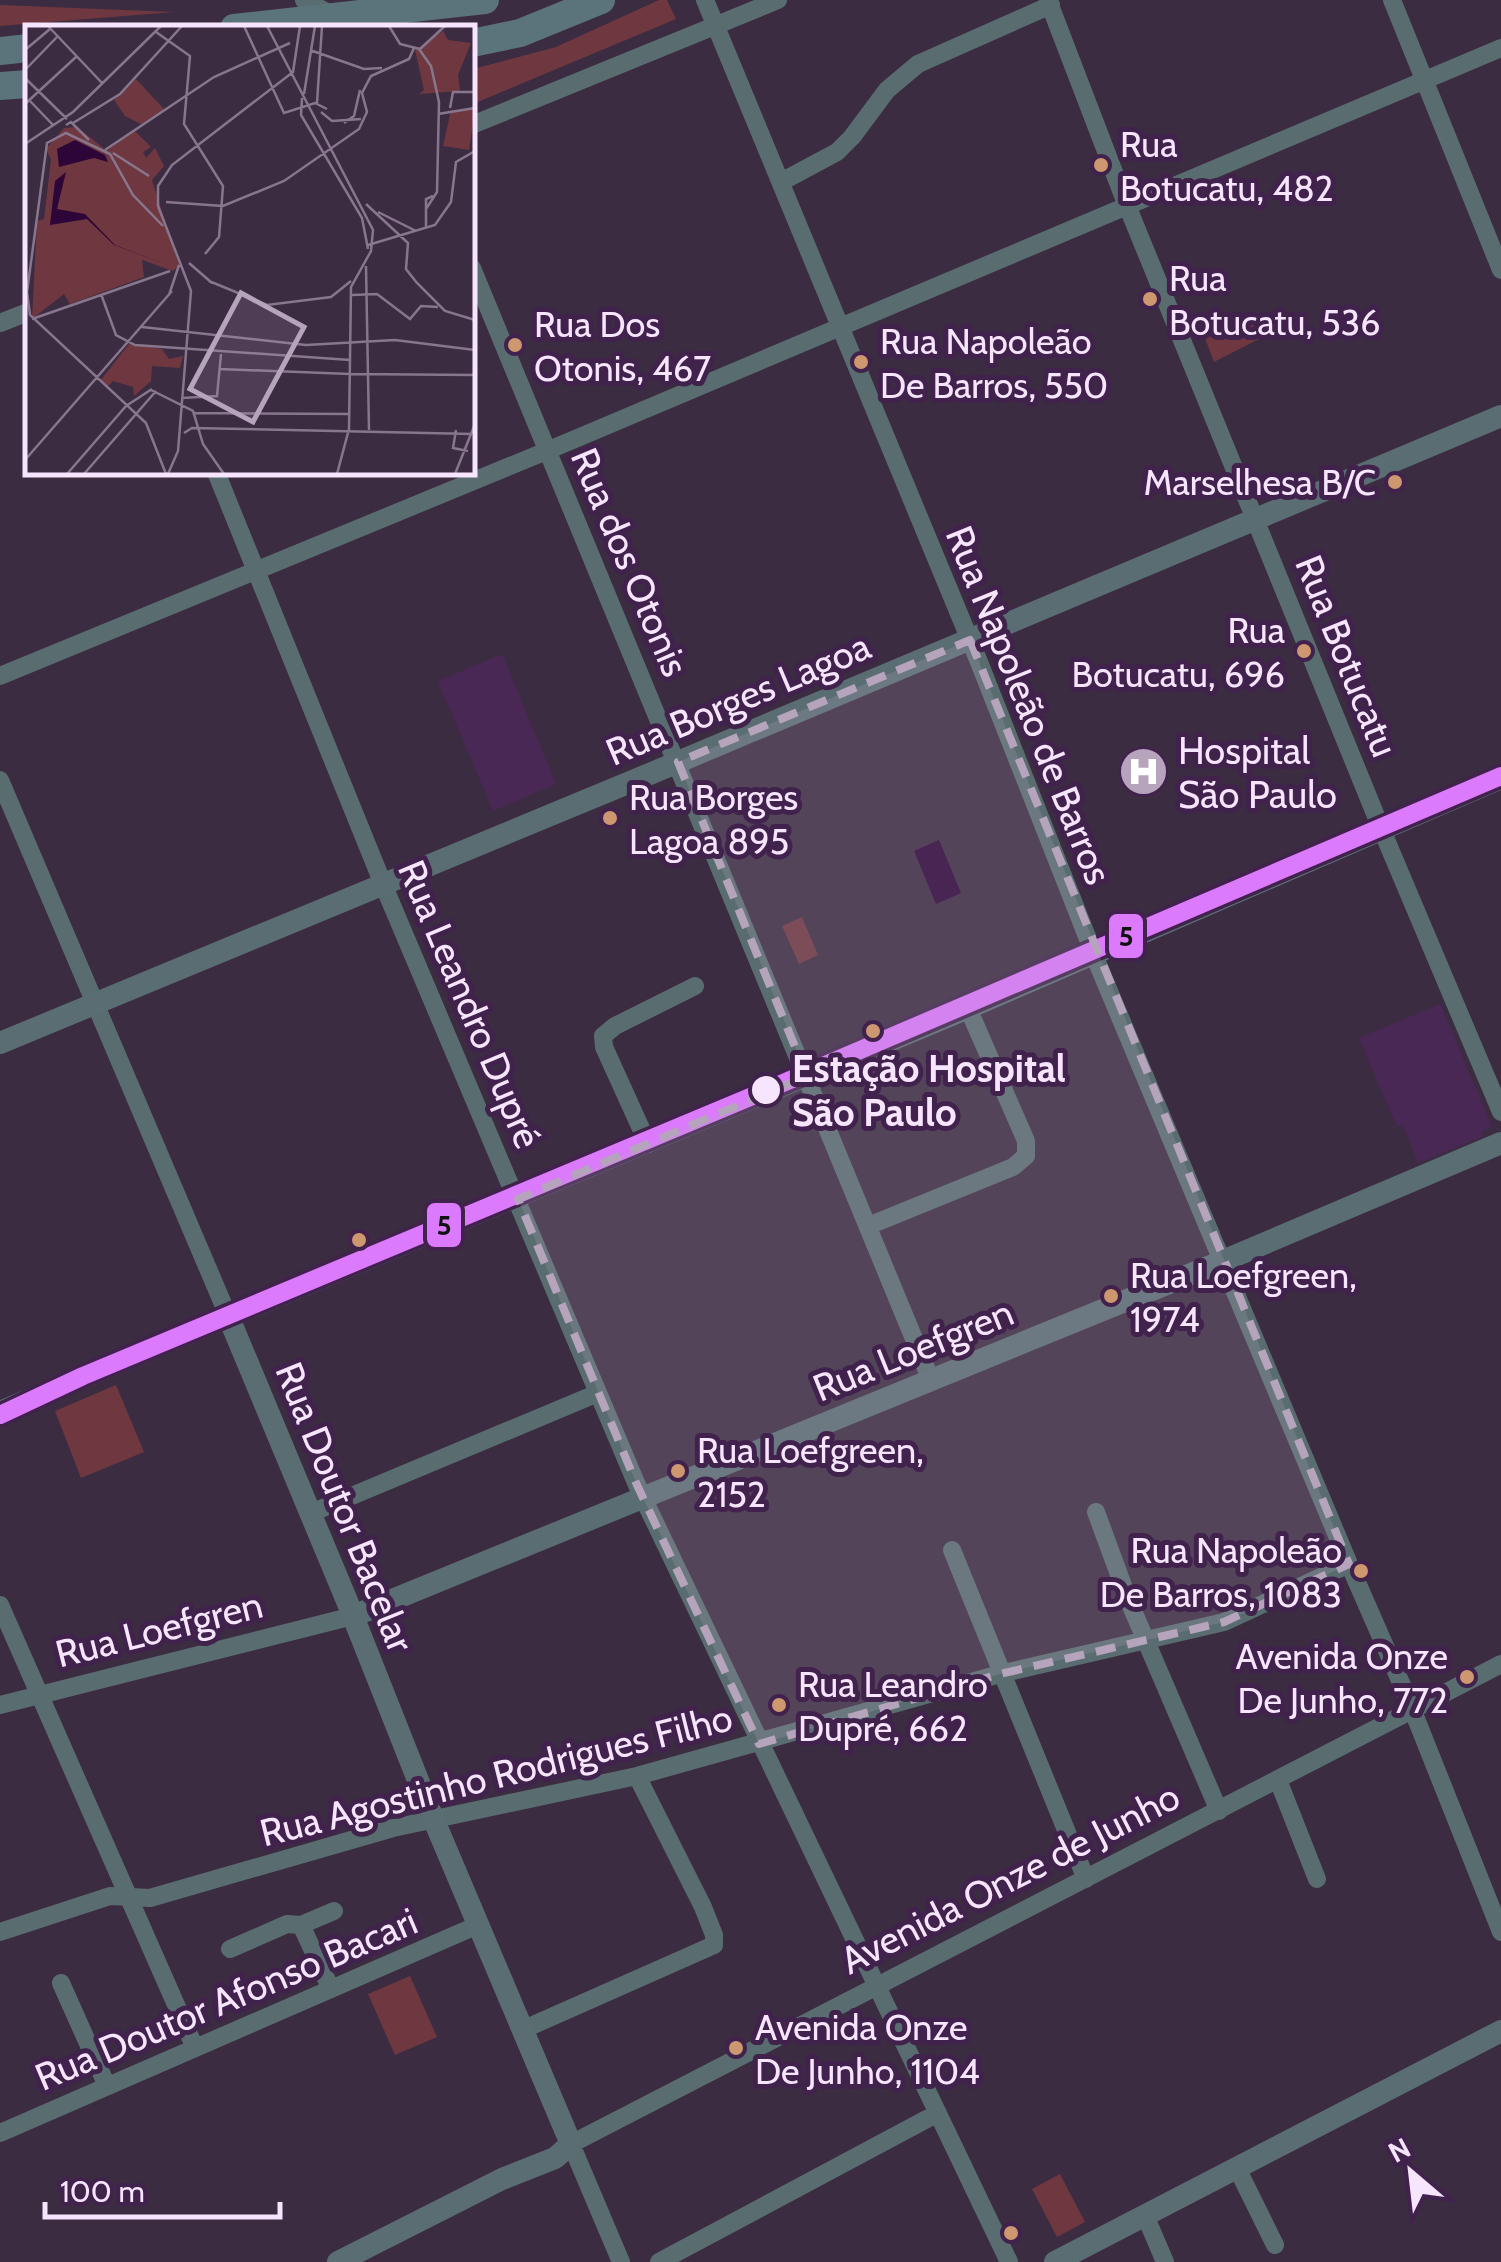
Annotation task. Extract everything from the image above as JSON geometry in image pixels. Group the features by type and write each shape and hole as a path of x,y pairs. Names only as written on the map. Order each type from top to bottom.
{"main road":[{"path":"265,25 484,0"},
{"path":"475,42 520,33 602,0"},
{"path":"0,51 25,48"},
{"path":"0,86 25,84"}],"street":[{"path":"304,0 337,18"},
{"name":"Rua Napoleão de Barros","path":"705,0 970,640 1094,954 1348,1564 1413,1710 1501,1932"},
{"path":"475,124 778,0"},
{"path":"1392,0 1424,80 1494,231 1501,270"},
{"path":"780,182 838,152 887,90 918,64 1050,3"},
{"name":"Rua Botucatu","path":"1050,3 1128,206 1382,831 1501,1112"},
{"path":"0,676 549,450 1501,48"},
{"name":"Rua dos Otonis","path":"475,275 930,1380"},
{"path":"0,323 25,313"},
{"name":"Rua Borges Lagoa","path":"0,1042 1501,416"},
{"name":"Rua Leandro Dupré","path":"217,475 383,884 644,1498 1009,2262"},
{"path":"0,1412 648,1144 1501,778"},
{"name":"Rua Doutor Bacelar","path":"0,780 229,1318 433,1818 621,2262"},
{"path":"648,1144 604,1048 603,1036 614,1026 695,986"},
{"path":"868,1226 1012,1167 1026,1156 1026,1141 968,1008"},
{"name":"Rua Loefgren","path":"0,1705 353,1616 1223,1261 1501,1142"},
{"path":"310,1513 598,1393"},
{"path":"1096,1512 1219,1811"},
{"path":"952,1550 1086,1878"},
{"name":"Rua Agostinho Rodrigues Filho","path":"0,1932 110,1896 150,1898 433,1818 637,1776 1000,1674 1235,1619 1348,1564"},
{"path":"0,1606 195,2048"},
{"name":"Avenida Onze de Junho","path":"338,2262 502,2180 555,2158 570,2141 1501,1664"},
{"path":"522,2030 714,1946 703,1906 637,1776"},
{"path":"1278,1780 1316,1879"},
{"path":"230,1949 287,1924 301,1925 334,1910"},
{"path":"301,1925 331,1989"},
{"name":"Rua Doutor Afonso Bacari","path":"0,2133 478,1926"},
{"path":"61,1984 107,2086"},
{"path":"1055,2262 1501,2031"},
{"path":"659,2262 938,2113"},
{"path":"1238,2168 1274,2245"},
{"path":"1145,2216 1165,2262"}],"highlighted area":[{"path":"970,640 1349,1564 1224,1622 1000,1674 759,1744 637,1485 518,1199 807,1076 678,762"}],"shaded area":[{"path":"659,0 667,0 676,19 475,103 475,68 556,47"},
{"path":"0,5 174,12 0,26"},
{"path":"1251,312 1263,337 1214,362 1203,333"},
{"path":"502,654 556,784 493,811 438,681"},
{"path":"939,840 961,893 936,904 914,851"},
{"path":"802,917 818,955 799,964 782,926"},
{"path":"1440,1004 1492,1127 1482,1131 1484,1136 1418,1163 1403,1125 1397,1127 1359,1038"},
{"path":"116,1385 144,1452 81,1478 55,1411"},
{"path":"410,1976 437,2037 395,2055 368,1994"},
{"path":"1060,2174 1085,2222 1057,2237 1032,2189"}],"transit line":[{"name":"5","path":"0,1415 83,1376 762,1092 1501,776"}],"place":[{"name":"Rua Botucatu, 482","path":"1101,165"},
{"name":"Rua Botucatu, 536","path":"1150,299"},
{"name":"Rua Dos Otonis, 467","path":"515,345"},
{"name":"Rua Napoleão De Barros, 550","path":"861,362"},
{"name":"Marselhesa B/C","path":"1395,482"},
{"name":"Rua Botucatu, 696","path":"1304,651"},
{"name":"Hospital São Paulo","path":"1143,772"},
{"name":"Rua Borges Lagoa 895","path":"610,818"},
{"name":"Estação Hospital São Paulo","path":"766,1090"},
{"name":"Rua Loefgreen, 1974","path":"1111,1296"},
{"name":"Rua Loefgreen, 2152","path":"678,1471"},
{"name":"Rua Napoleão De Barros, 1083","path":"1361,1571"},
{"name":"Avenida Onze De Junho, 772","path":"1467,1677"},
{"name":"Rua Leandro Dupré, 662","path":"779,1705"},
{"name":"Avenida Onze De Junho, 1104","path":"736,2048"}]}
